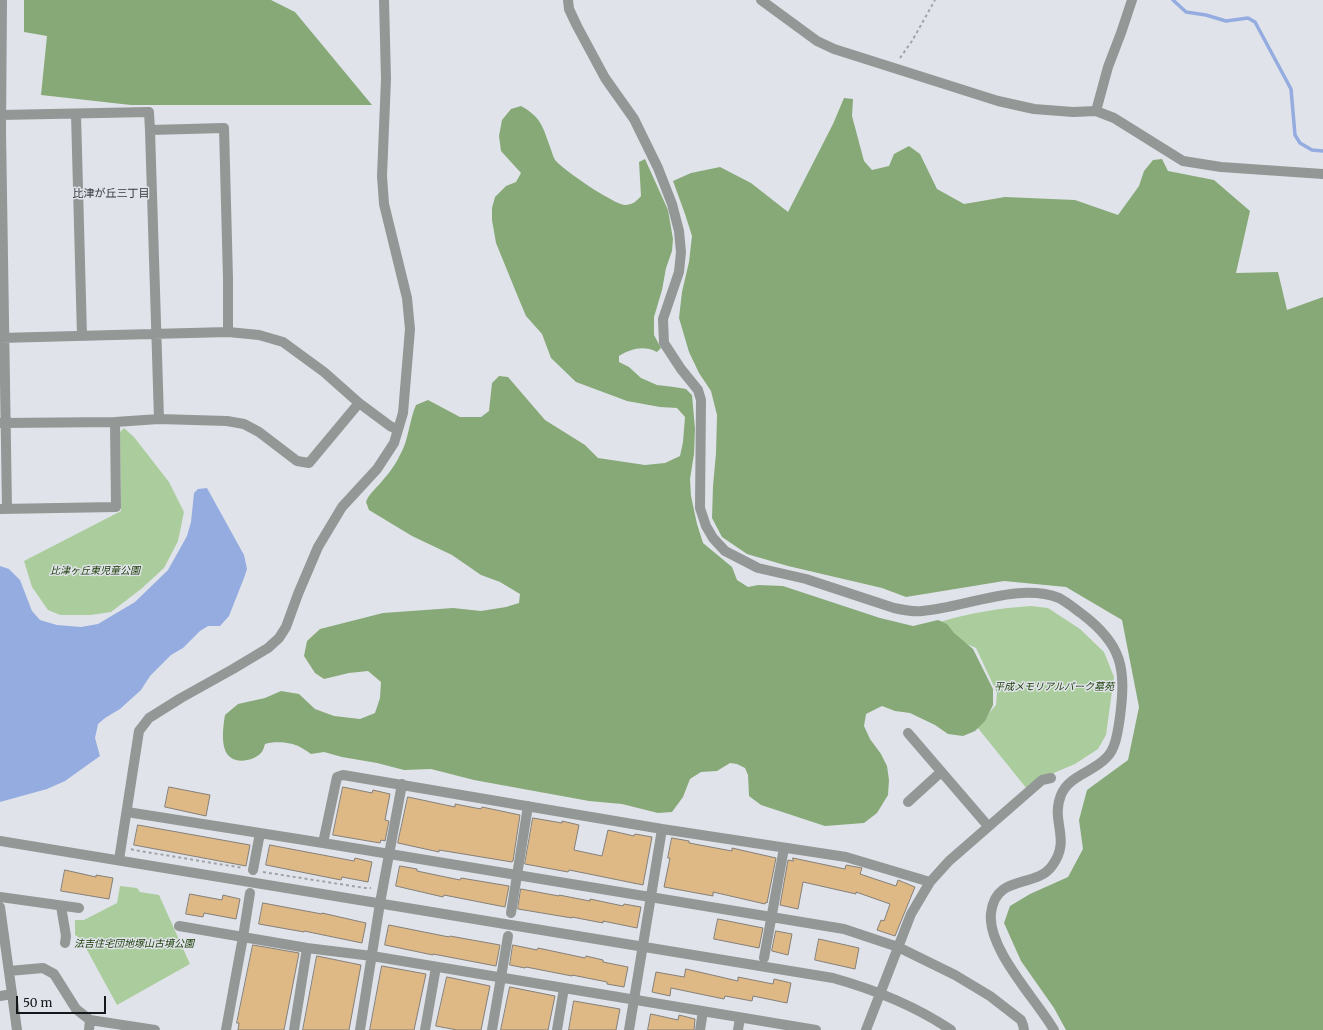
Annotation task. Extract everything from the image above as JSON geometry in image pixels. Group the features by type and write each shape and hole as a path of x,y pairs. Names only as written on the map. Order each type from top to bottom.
{"street":[{"path":"2,0 0,131 4,509 116,508 115,422"},
{"path":"119,860 139,731 149,718 268,648 278,638 286,627 318,547 342,507 378,469 394,443 403,413 410,329 407,298 384,204 382,176 386,79 384,0"},
{"path":"568,0 577,26 605,78 634,119 658,168 672,204 679,231 681,252 679,272 663,319 664,343 698,390 700,400 700,508 706,526 713,538 725,551 758,568 806,579 894,608 920,612 1014,594 1035,593 1059,598 1089,620 1107,637 1114,647 1120,662 1123,691 1120,721 1112,750 1107,757 1069,783 1061,793 1058,804 1058,816 1062,838 1061,847 1051,868 1042,875 1007,886 994,901 991,911 993,933 1003,956 1054,1030"},
{"path":"761,0 817,41 834,49 998,101 1034,109 1073,112 1096,111 1114,118 1183,161 1221,167 1323,174"},
{"path":"1096,111 1108,67 1132,0"},
{"path":"1,115 149,112 159,419"},
{"path":"76,114 82,336"},
{"path":"150,130 224,128 228,332"},
{"path":"3,338 228,332 259,335 283,342 324,372 359,403 390,426 398,430"},
{"path":"3,423 115,422 159,419 227,421 244,424 259,432 297,461 309,463 359,403"},
{"path":"908,733 988,826"},
{"path":"908,802 941,772"},
{"path":"323,843 336,777 343,774 662,829 846,857 930,882"},
{"path":"866,1030 911,914 930,882 949,861 988,826 1042,780 1051,778"},
{"path":"360,1030 380,903 402,784"},
{"path":"511,913 528,806"},
{"path":"127,812 651,896 844,929 898,947 955,975 990,996 1021,1020 1024,1030"},
{"path":"629,1030 662,829"},
{"path":"253,870 260,833"},
{"path":"0,841 380,903 642,948 833,978 880,993 909,1005 951,1030"},
{"path":"764,958 784,848"},
{"path":"226,1030 250,893"},
{"path":"0,897 78,908"},
{"path":"61,906 66,936 65,943"},
{"path":"0,908 17,1030"},
{"path":"179,926 307,948 372,956 816,1030"},
{"path":"492,1030 508,936"},
{"path":"294,1030 307,948"},
{"path":"9,971 39,967 51,972 89,1025 155,1030"},
{"path":"425,1030 436,967"},
{"path":"557,1030 564,988"},
{"path":"0,996 12,994"},
{"path":"700,1030 703,1011"},
{"path":"738,1030 740,1018"}],"path":[{"path":"894,68 912,41 935,0"}],"green space":[{"path":"24,0 271,0 295,12 372,105 131,105 41,95 47,36 24,32"},
{"path":"844,98 853,99 852,116 864,161 872,170 889,166 894,154 909,146 920,154 937,189 964,204 1005,197 1075,200 1118,215 1139,186 1144,171 1153,160 1162,159 1168,171 1214,180 1250,211 1236,273 1278,272 1287,310 1323,297 1323,1030 1066,1030 1054,1008 1021,961 1004,923 1010,906 1030,894 1068,877 1083,849 1079,820 1087,790 1128,760 1139,707 1122,620 1066,587 1004,581 906,597 882,588 788,566 747,554 722,537 712,518 717,415 711,391 699,373 689,352 679,318 692,236 673,181 691,173 720,167 751,183 788,212 833,124"},
{"path":"521,106 533,114 540,123 553,156 561,166 589,186 619,203 625,205 630,204 641,196 639,162 645,159 668,210 673,239 672,251 666,268 662,290 654,317 654,335 661,348 657,352 642,348 628,351 619,356 619,362 629,367 641,378 657,385 686,389 692,395 695,429 694,454 690,479 691,496 703,543 732,567 737,580 748,587 758,585 783,586 880,618 913,626 938,620 947,624 954,633 973,649 993,689 993,705 985,721 975,731 963,736 948,734 935,725 910,713 895,711 882,706 866,714 864,726 870,739 881,754 887,766 889,780 888,795 877,813 864,823 825,826 761,805 749,796 748,775 745,768 737,764 730,763 717,771 701,772 690,779 683,797 672,812 658,813 622,804 589,801 474,780 431,769 404,770 324,752 311,754 296,745 282,742 265,744 262,751 255,758 242,761 230,757 225,749 223,738 225,715 238,704 265,698 281,691 299,694 315,709 334,716 360,719 375,713 380,698 381,682 368,671 349,673 324,679 315,673 304,656 307,641 320,629 383,613 453,608 481,611 506,607 519,603 520,594 500,582 481,575 452,555 412,536 369,510 366,502 367,499 390,471 403,449 416,405 428,400 460,417 481,417 489,411 492,383 499,376 508,377 545,420 585,445 598,458 645,465 665,463 680,456 685,417 677,408 660,407 627,401 576,382 551,358 542,334 526,316 496,243 492,220 492,208 495,197 506,186 516,182 521,173 501,151 499,136 502,120 511,109"},
{"name":"比津ヶ丘東児童公園","path":"124,428 134,437 169,482 184,512 178,541 164,568 141,589 111,612 91,615 60,615 48,610 32,587 24,561 121,511 120,432"},
{"name":"平成メモリアルパーク墓苑","path":"1031,606 1048,608 1080,629 1104,652 1114,677 1106,735 1098,749 1075,764 1056,772 1027,789 977,727 996,705 997,693 976,648 953,638 940,622 985,611"},
{"name":"法吉住宅団地塚山古墳公園","path":"120,886 137,888 140,892 159,895 190,964 117,1005 81,939 75,935 75,920 84,920 117,903"}],"water":[{"path":"207,488 244,555 247,569 229,616 220,626 208,626 200,631 183,648 171,655 150,676 141,690 120,709 98,724 95,738 100,756 65,781 47,789 0,802 0,566 9,569 20,580 32,611 40,620 57,625 81,627 98,624 135,602 168,570 187,536 191,522 194,493 198,489"}],"building":[{"path":"169,787 210,795 206,816 165,807"},
{"path":"343,787 372,793 373,790 390,794 385,820 389,821 385,841 381,840 380,843 333,835"},
{"path":"408,797 455,807 455,804 481,809 482,807 520,815 513,861 439,850 439,852 398,843"},
{"path":"533,818 562,823 562,821 579,825 574,850 602,856 608,830 634,836 635,834 652,837 643,885 569,870 568,872 525,864"},
{"path":"138,825 250,845 246,866 134,845"},
{"path":"672,838 689,841 689,843 732,851 732,848 776,858 767,903 766,902 765,904 713,892 713,896 664,887 670,858 668,858"},
{"path":"270,845 354,861 355,858 372,862 368,882 342,877 341,880 266,865"},
{"path":"793,858 845,869 846,865 862,868 860,874 896,886 898,880 915,887 895,936 877,930 881,920 884,921 890,904 856,892 856,894 803,882 798,909 780,905 788,860 793,861"},
{"path":"400,866 460,880 461,878 509,886 505,907 444,895 443,897 396,886"},
{"path":"65,870 96,877 96,875 113,878 109,899 61,891"},
{"path":"521,889 590,901 590,899 623,906 624,904 641,907 637,928 603,921 603,923 518,909"},
{"path":"190,894 222,900 223,895 240,899 236,919 204,913 203,917 186,914"},
{"path":"263,903 322,913 366,923 362,943 304,931 259,924"},
{"path":"718,919 763,928 759,948 714,939"},
{"path":"389,925 500,945 496,966 385,945"},
{"path":"776,931 792,934 788,955 772,951"},
{"path":"819,939 859,948 855,969 815,960"},
{"path":"253,945 299,953 284,1030 238,1030 239,1023 237,1023"},
{"path":"513,945 537,950 538,948 585,958 586,956 603,960 603,962 628,967 624,987 572,975 510,965"},
{"path":"317,956 361,965 349,1030 303,1030"},
{"path":"382,966 426,974 414,1030 370,1030"},
{"path":"686,969 738,981 738,977 773,984 774,979 791,983 787,1003 753,996 752,1001 725,996 724,999 671,988 670,996 652,992 656,972 684,977"},
{"path":"447,977 490,986 481,1030 457,1030 436,1026"},
{"path":"510,987 555,996 548,1030 501,1030"},
{"path":"574,1001 620,1009 616,1030 569,1030"},
{"path":"651,1014 678,1020 679,1015 695,1019 694,1030 648,1030"}],"waterway":[{"path":"1173,0 1186,12 1206,15 1226,21 1248,18 1255,22 1291,89 1295,135 1300,143 1312,150 1323,151"}],"district":[{"name":"比津が丘三丁目","path":"111,194"}]}
